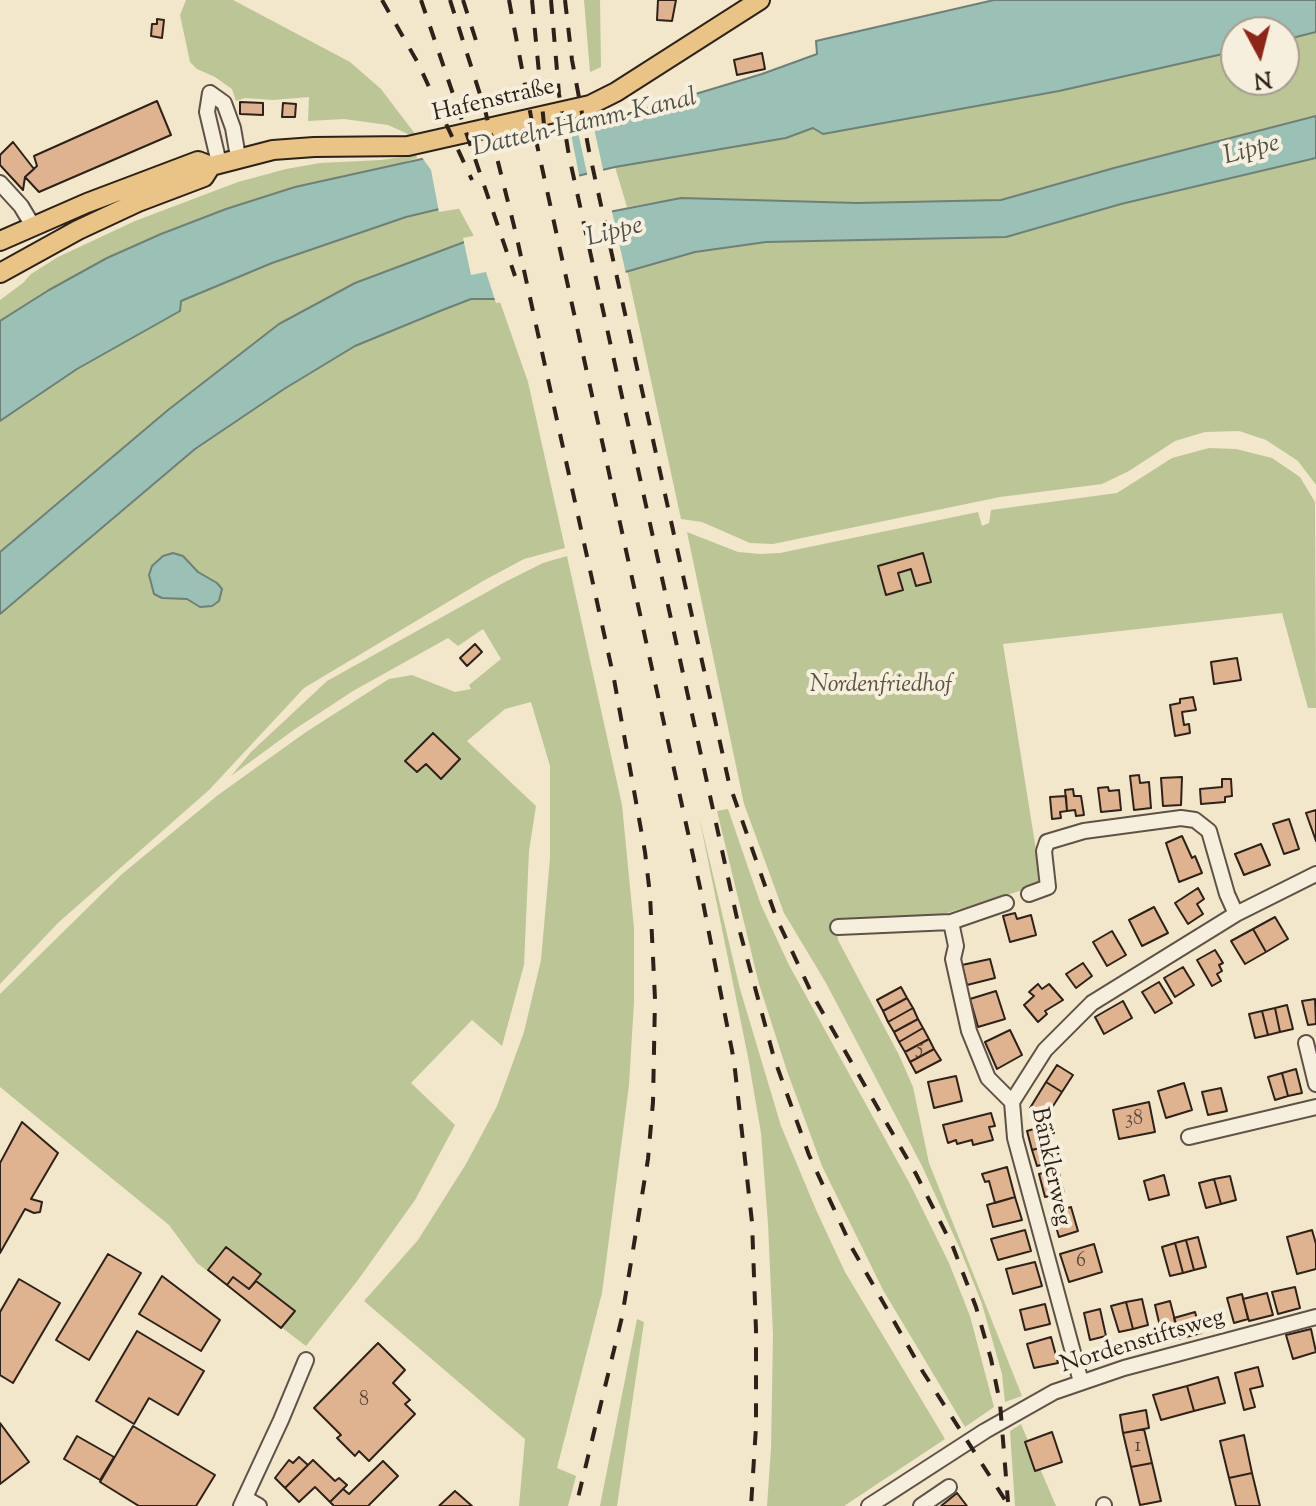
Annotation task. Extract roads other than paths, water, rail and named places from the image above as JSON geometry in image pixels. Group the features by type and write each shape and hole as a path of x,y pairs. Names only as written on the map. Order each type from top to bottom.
{"main road":[{"name":"Hafenstraße","path":"0,273 78,230 138,202 204,177 215,165 238,157 314,147 408,146 596,103 760,0"},
{"name":"Hafenstraße","path":"0,241 198,161 215,165"}],"street":[{"path":"215,165 207,112 210,93 224,103 233,128 238,157"},
{"path":"0,183 21,206 33,226"},
{"path":"1029,894 1048,887 1044,851 1047,842 1084,831 1181,818 1195,820 1209,831 1236,914"},
{"name":"Bänklerweg","path":"1081,1382 1015,1138 1012,1102 1045,1050 1092,1003 1236,914 1316,874"},
{"path":"838,927 951,922 1006,903"},
{"path":"951,922 956,946 953,959 969,1031 988,1078 1012,1102"},
{"path":"1306,1043 1316,1084"},
{"path":"1189,1137 1316,1107"},
{"name":"Nordenstiftsweg","path":"869,1506 1020,1410 1081,1382 1316,1317"},
{"path":"259,1506 243,1502 306,1360"},
{"path":"921,1506 949,1487"}],"water":[{"name":"Datteln-Hamm-Kanal","path":"994,0 1316,0 1316,32 1300,36 1300,16 1220,16 1220,55 1059,91 823,134 813,128 786,138 615,167 406,217 272,263 181,301 180,311 77,369 0,421 0,321 107,258 226,209 295,187 639,111 762,74 817,54 816,41"},
{"name":"Lippe","path":"1316,116 1316,158 1121,204 1006,237 766,242 695,252 566,289 499,299 471,299 355,346 284,389 195,449 0,614 0,552 168,410 279,324 355,283 475,238 681,198 857,203 1001,200"},
{"path":"173,553 183,556 198,572 217,583 222,589 219,601 212,606 200,607 187,599 162,598 154,594 149,575 152,566 163,556"}],"railway":[{"path":"382,0 418,63 472,180"},
{"path":"421,0 515,276"},
{"path":"450,0 485,110 516,234 614,679 650,895 655,999 653,1102 648,1159 622,1317 576,1506"},
{"path":"463,0 479,50"},
{"path":"509,0 532,122 701,892 734,1061 752,1222 756,1427 751,1506"},
{"path":"532,0 544,125"},
{"path":"551,0 559,94 569,156 740,932 774,1058 809,1155 852,1248 923,1372 1009,1506"},
{"path":"565,0 572,60 589,151 729,783 776,917 812,994 916,1174 953,1247 976,1307 991,1359 1000,1403 1008,1502"}],"park label":[{"name":"Nordenfriedhof","path":"881,687"}]}
